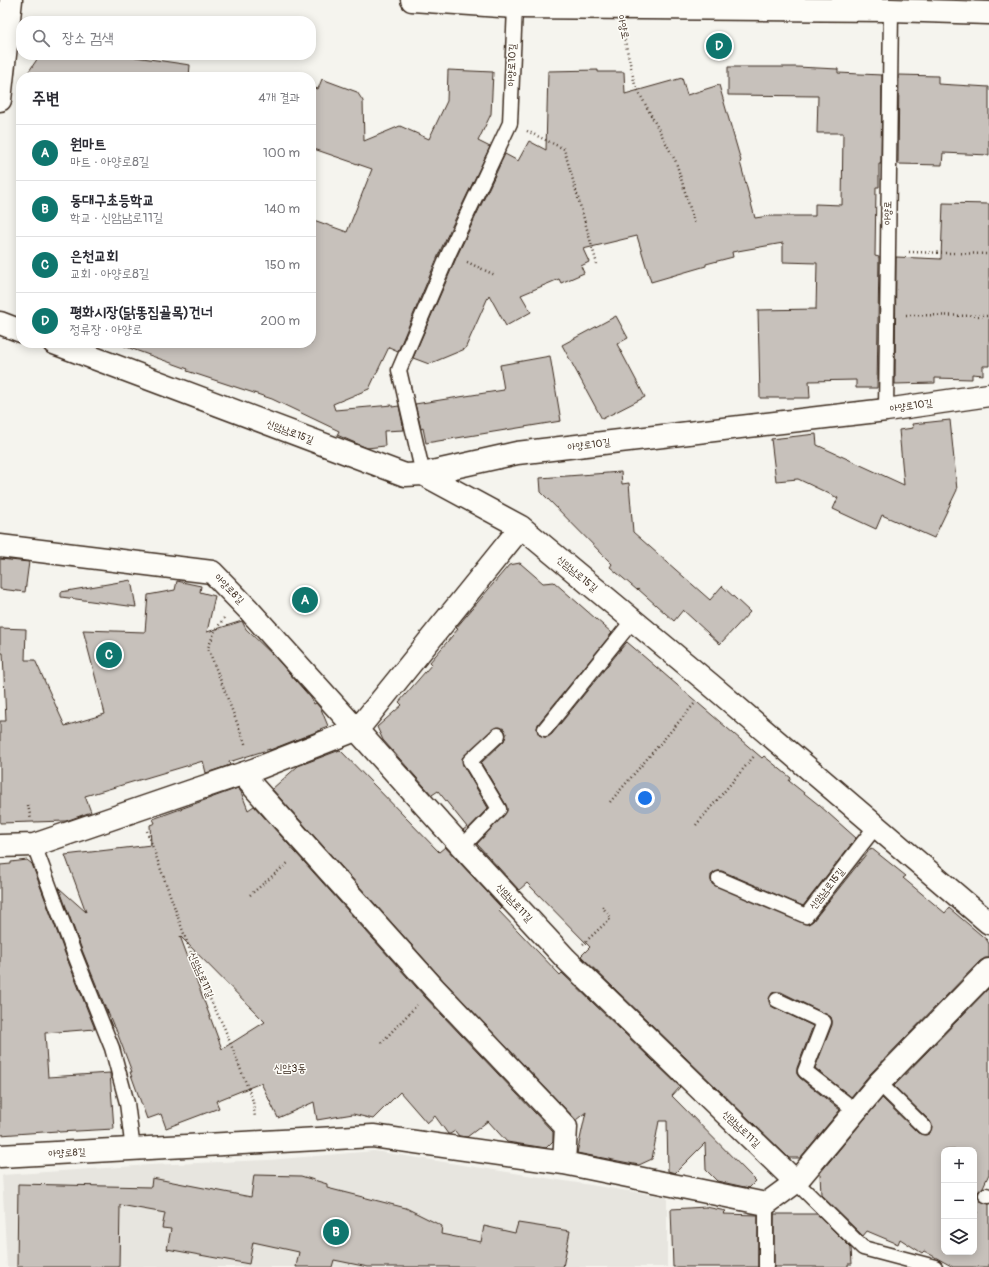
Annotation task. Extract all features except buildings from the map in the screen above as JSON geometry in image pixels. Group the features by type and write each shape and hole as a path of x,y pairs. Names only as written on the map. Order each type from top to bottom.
{"street":[{"path":"0,100 11,0"},
{"name":"아양로","path":"412,0 515,7 618,8 659,4 859,5 891,10 989,13"},
{"path":"0,323 16,329"},
{"name":"신암남로15길","path":"67,348 405,475 423,474 521,527 711,685 989,923"},
{"name":"아양로10길","path":"423,474 517,453 886,410 989,395"},
{"path":"0,846 34,844 249,771 358,729 521,527"},
{"name":"아양로8길","path":"0,546 212,572 358,729"},
{"name":"신암남로11길","path":"358,729 462,846 566,959 796,1182"},
{"path":"249,771 307,847 434,988 566,1127 564,1163 766,1204 796,1182 879,1084 989,970"},
{"name":"아양로8길","path":"0,1156 373,1136 564,1163"}],"lane":[{"name":"아양로10길","path":"423,474 398,370 449,253 510,123 515,7"},
{"name":"아양로","path":"886,410 891,10"},
{"path":"544,729 633,620"},
{"path":"462,846 500,809 470,761 498,735"},
{"name":"신암남로15길","path":"719,879 806,916 876,826"},
{"path":"34,844 74,953 112,1048 127,1103 133,1150"},
{"path":"777,1000 824,1022 805,1072 856,1111"},
{"path":"879,1084 924,1126"},
{"name":"신암남로11길","path":"796,1182 863,1248 935,1267"},
{"path":"766,1204 766,1267"}],"path":[{"name":"아양로","path":"618,8 635,85 676,162 694,225"},
{"path":"510,123 564,149 597,264"},
{"path":"888,252 989,254"},
{"path":"449,253 495,274"},
{"path":"888,315 989,316"},
{"path":"248,609 224,618 215,631 208,648 252,763 249,771"},
{"path":"610,802 711,685"},
{"path":"696,825 771,736"},
{"name":"신암남로11길","path":"139,808 201,981 224,1027 253,1101 258,1143"},
{"path":"250,895 307,847"},
{"path":"566,959 611,918 600,904"},
{"path":"381,1043 434,988"}],"shaded area":[{"path":"374,1151 667,1197 667,1267 7,1267 2,1175 150,1165 269,1160"}],"place":[{"name":"평화시장(닭똥집골목)건너","path":"719,46"},
{"name":"원마트","path":"305,600"},
{"name":"은천교회","path":"109,655"},
{"name":"동대구초등학교","path":"336,1232"}],"district":[{"name":"신암3동","path":"290,1068"}]}
